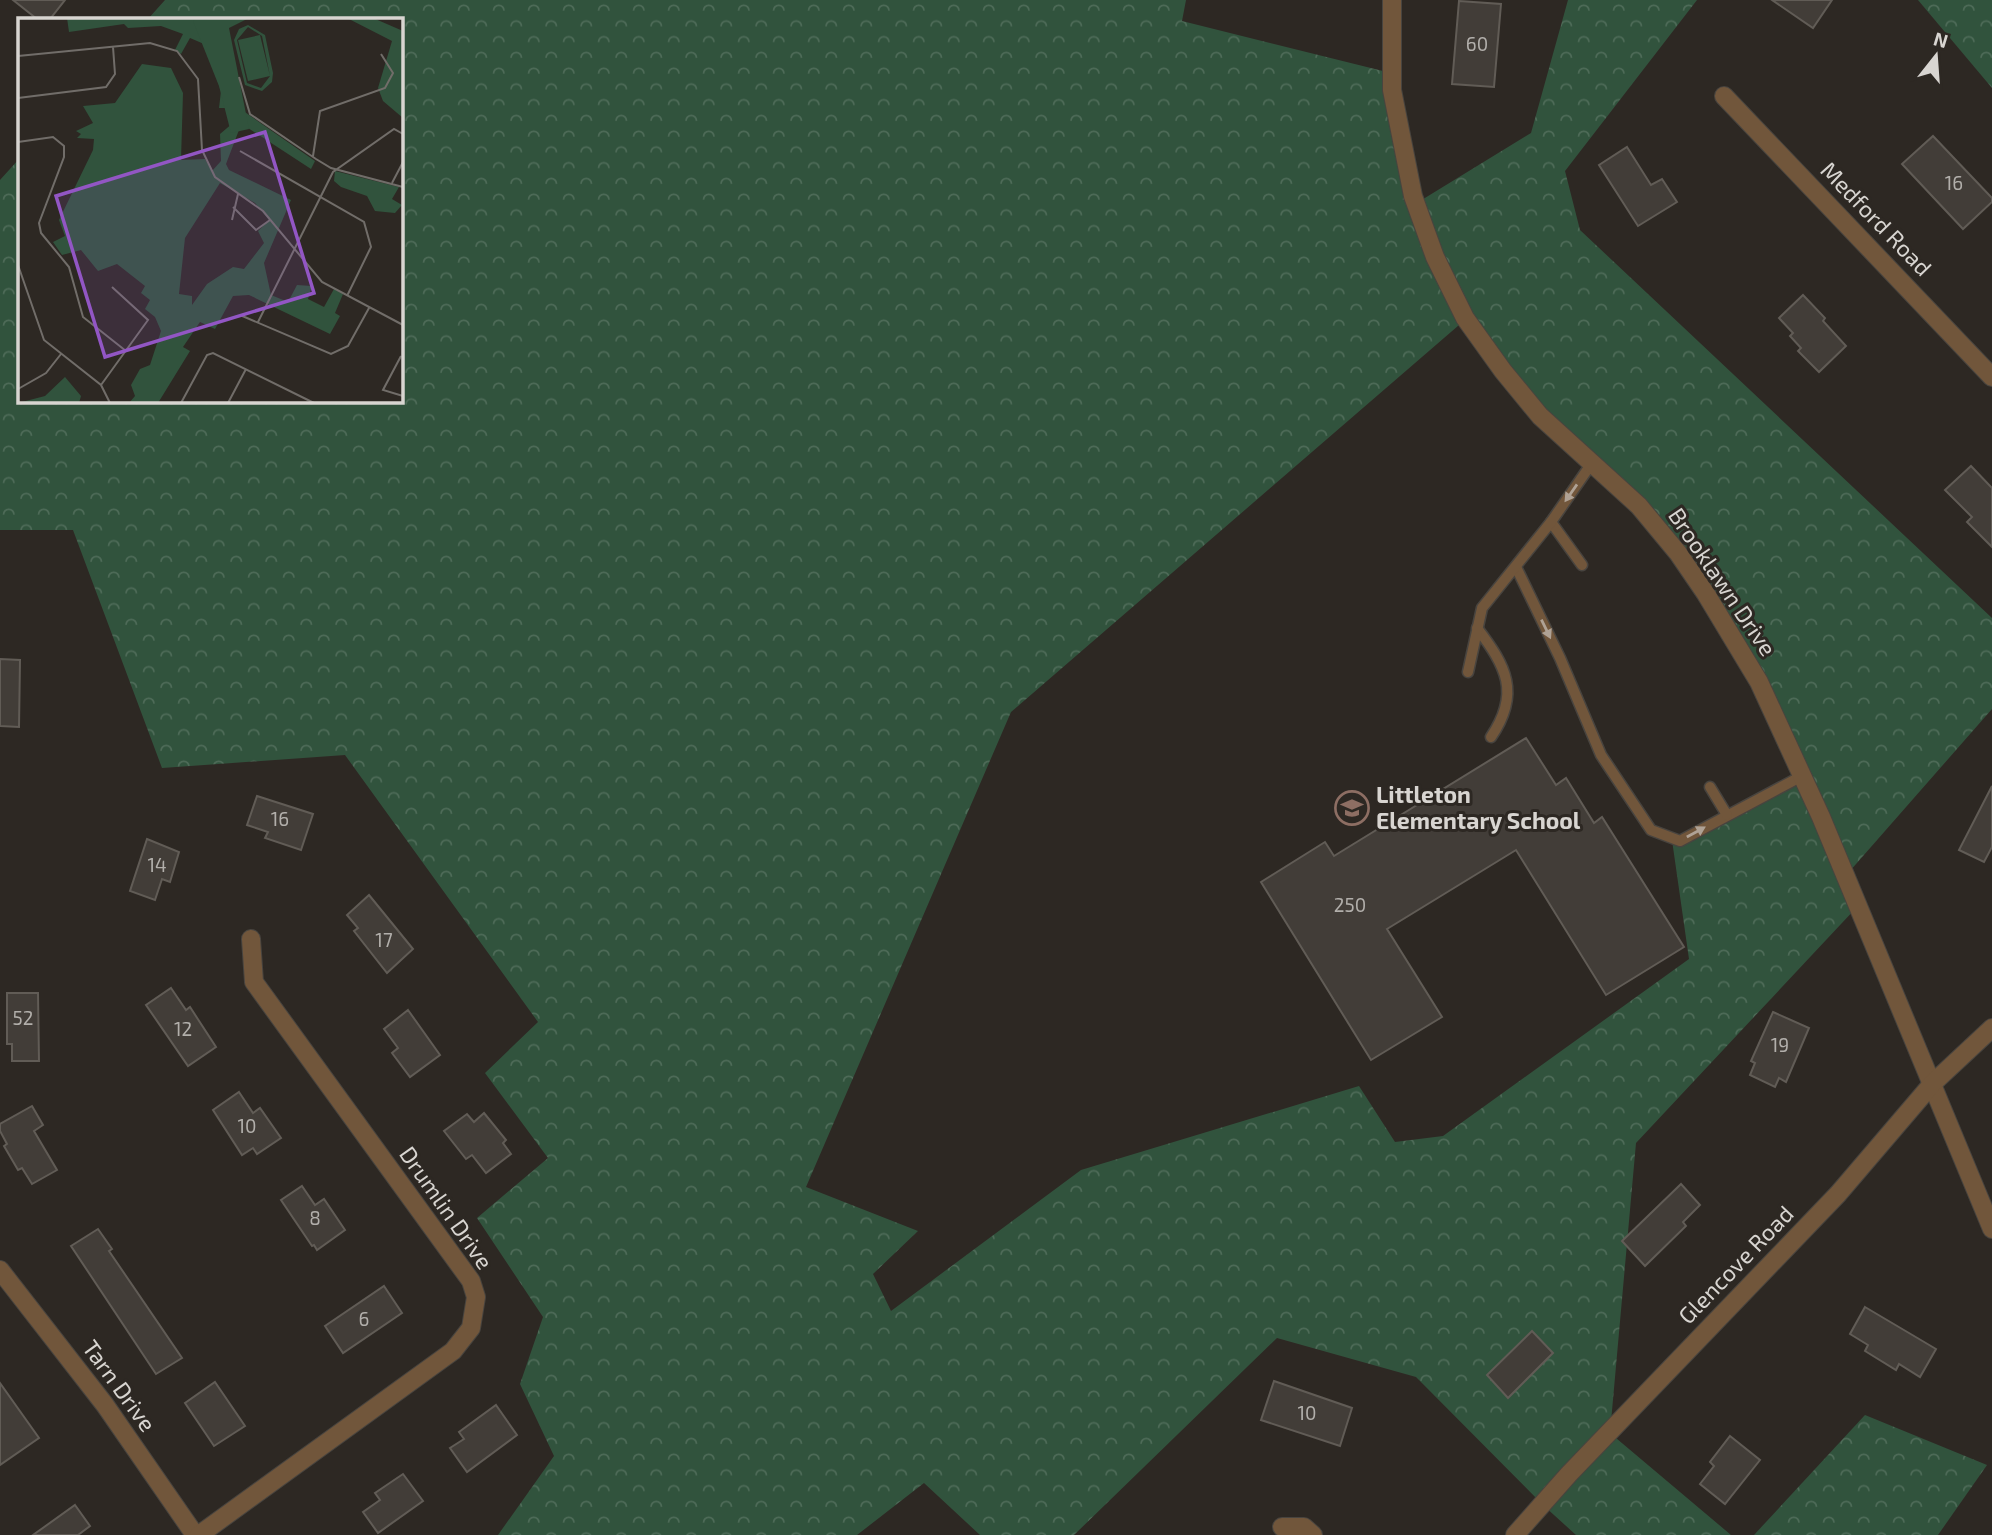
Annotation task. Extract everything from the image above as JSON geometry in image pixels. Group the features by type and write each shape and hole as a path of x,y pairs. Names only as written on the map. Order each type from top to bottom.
{"street":[{"name":"Brooklawn Drive","path":"1392,0 1392,90 1413,196 1435,257 1465,318 1503,371 1540,416 1639,506 1678,553 1759,682 1802,776 1992,1229"},
{"name":"Medford Road","path":"1724,96 1992,377"},
{"name":"Drumlin Drive","path":"197,1535 453,1351 471,1328 476,1297 471,1281 254,982 251,939"},
{"name":"Glencove Road","path":"1515,1535 1569,1474 1838,1194 1932,1084 1992,1028"},
{"name":"Tarn Drive","path":"0,1270 105,1405 197,1535"},
{"path":"1282,1527 1304,1527 1312,1535"}],"lane":[{"path":"1468,672 1482,608 1551,522 1592,463"},
{"path":"1551,522 1582,565"},
{"path":"1516,567 1560,658 1601,755 1651,830 1680,841 1802,776"},
{"path":"1476,628 1503,666 1507,685 1508,704 1491,737"},
{"path":"1710,788 1727,815"}],"green space":[{"path":"165,0 1186,0 1182,21 1395,74 1420,201 1531,133 1568,0 1697,0 1565,171 1580,230 1992,618 1992,709 1842,880 1856,908 1636,1143 1610,1433 1731,1535 1576,1535 1416,1377 1277,1338 1074,1535 980,1535 924,1483 857,1535 498,1535 554,1456 520,1384 543,1317 477,1218 548,1158 485,1073 538,1022 345,755 162,768 73,530 0,530 0,180 18,160 18,402 402,402 402,18 149,18","holes":["1466,319 1579,457 1710,593 1797,776 1672,840 1689,959 1443,1136 1395,1142 1359,1086 1081,1170 891,1311 873,1274 918,1231 806,1187 1011,712"]},
{"path":"1918,0 1992,0 1992,88"},
{"path":"1865,1415 1987,1465 1938,1535 1754,1535"}],"building":[{"path":"13,0 65,0 51,18 36,18"},
{"path":"1772,0 1832,0 1813,28"},
{"path":"1459,1 1501,4 1494,87 1452,84"},
{"path":"1933,136 1992,198 1992,202 1963,229 1902,164"},
{"path":"1627,147 1651,185 1662,179 1677,202 1638,226 1599,165"},
{"path":"1803,295 1846,346 1819,372 1798,351 1801,348 1790,336 1793,333 1779,318"},
{"path":"1971,466 1992,488 1992,547 1967,522 1972,517 1945,490"},
{"path":"0,659 20,660 19,727 0,726"},
{"name":"Littleton Elementary School","path":"1526,738 1556,785 1566,778 1594,823 1602,817 1684,947 1606,995 1516,850 1387,929 1442,1017 1371,1060 1261,882 1325,842 1334,856"},
{"path":"1992,786 1992,847 1984,862 1959,850"},
{"path":"257,796 313,814 301,850 265,838 268,832 247,825"},
{"path":"147,839 179,852 170,882 162,879 155,900 130,891"},
{"path":"369,895 413,949 387,973 354,931 358,928 347,915"},
{"path":"171,988 186,1010 190,1007 216,1047 188,1066 146,1005"},
{"path":"7,993 38,993 39,1061 12,1061 12,1044 7,1044"},
{"path":"408,1010 440,1055 410,1077 392,1053 398,1048 384,1029"},
{"path":"1773,1012 1809,1028 1786,1082 1779,1078 1775,1087 1750,1075 1755,1063 1751,1061"},
{"path":"239,1092 253,1113 260,1108 281,1138 257,1154 253,1148 242,1155 213,1110"},
{"path":"32,1106 43,1125 34,1131 57,1170 32,1184 22,1168 18,1170 4,1146 7,1144 0,1131 0,1124"},
{"path":"484,1113 506,1140 503,1143 511,1154 486,1173 472,1155 466,1159 444,1131 467,1114 474,1122"},
{"path":"1681,1184 1700,1205 1683,1222 1686,1226 1645,1266 1622,1241"},
{"path":"302,1186 315,1205 324,1199 345,1230 317,1250 281,1200"},
{"path":"98,1229 112,1249 109,1251 182,1358 156,1374 71,1246"},
{"path":"384,1286 402,1313 343,1353 325,1326"},
{"path":"1865,1307 1936,1349 1920,1377 1899,1364 1896,1370 1865,1351 1868,1345 1850,1334"},
{"path":"1532,1331 1553,1353 1508,1398 1487,1375"},
{"path":"1274,1381 1352,1408 1340,1446 1261,1420"},
{"path":"215,1382 245,1426 214,1446 185,1403"},
{"path":"0,1383 39,1438 0,1465"},
{"path":"496,1405 517,1435 467,1472 450,1448 464,1439 459,1432"},
{"path":"1730,1436 1760,1460 1725,1504 1700,1484 1714,1466 1710,1462"},
{"path":"403,1474 423,1501 378,1533 363,1512 380,1500 375,1493"},
{"path":"75,1505 90,1526 78,1535 33,1535"}],"place":[{"name":"Littleton Elementary School","path":"1352,808"}]}
